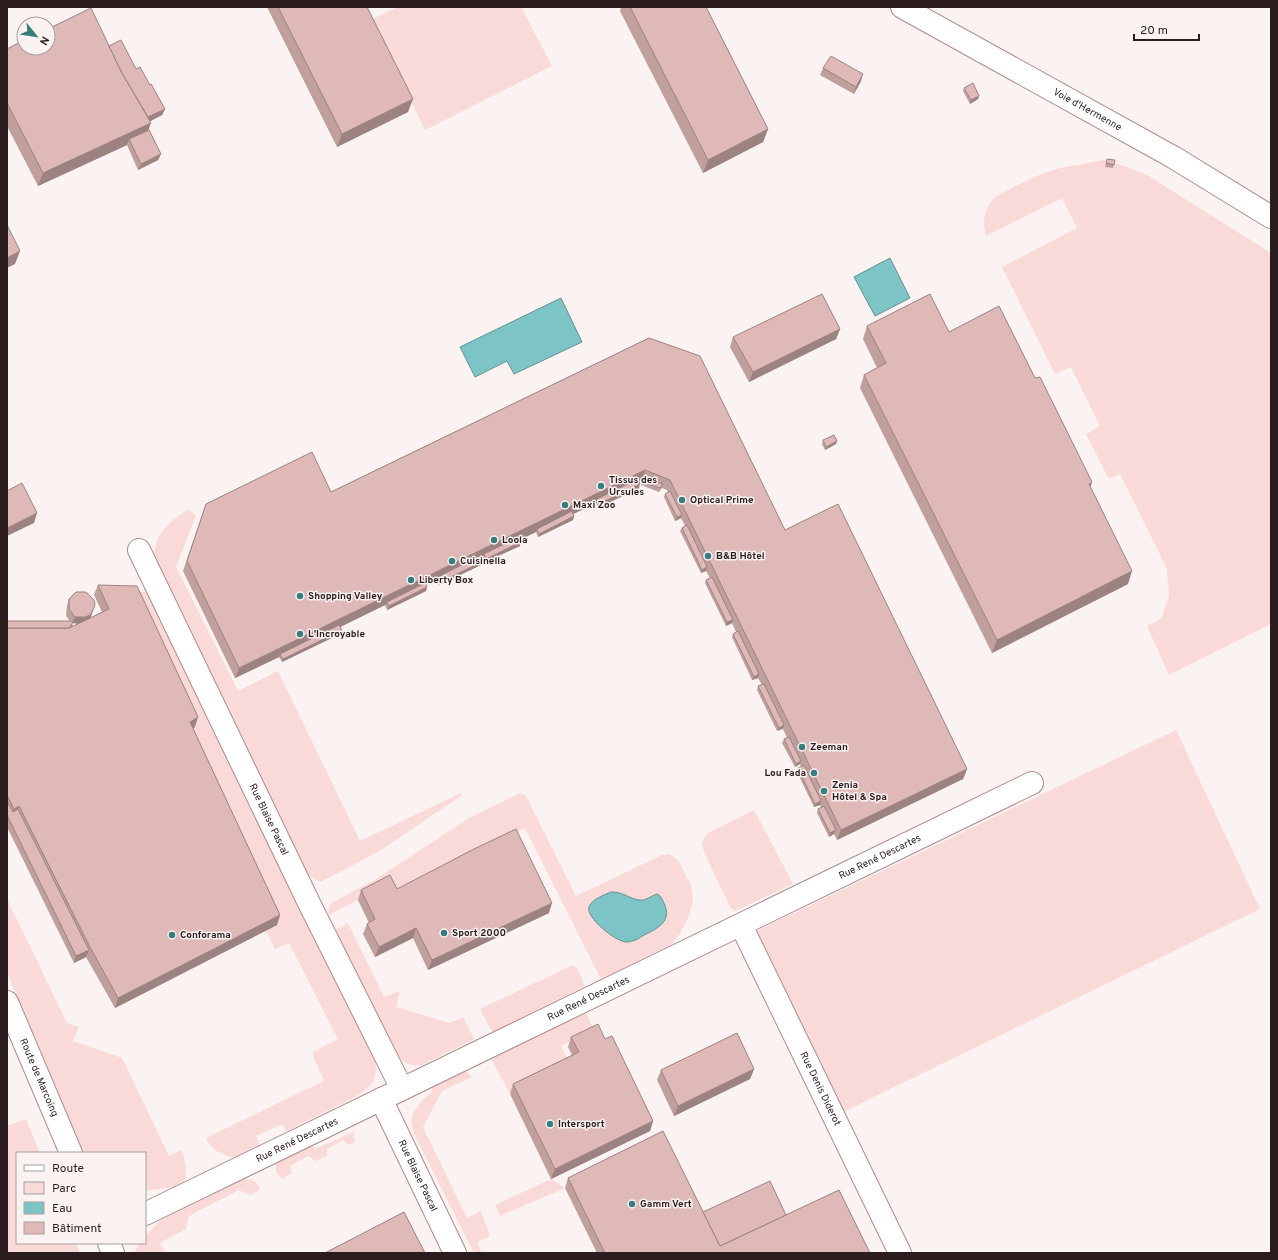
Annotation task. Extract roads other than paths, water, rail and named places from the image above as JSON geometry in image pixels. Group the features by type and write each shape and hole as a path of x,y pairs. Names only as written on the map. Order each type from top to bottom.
{"street":[{"name":"Voie d'Hermenne","path":"902,7 1169,154 1271,217"},
{"name":"Rue Blaise Pascal","path":"138,550 307,898 402,1089"},
{"name":"Rue René Descartes","path":"146,1214 1032,783"},
{"name":"Rue Denis Diderot","path":"741,925 900,1253"},
{"name":"Route de Marcoing","path":"7,1002 71,1152"},
{"name":"Rue Blaise Pascal","path":"381,1099 455,1253"}],"water":[{"path":"890,258 910,298 875,316 854,277"},
{"path":"561,298 582,342 514,374 507,361 475,377 460,347"},
{"path":"611,892 620,893 641,900 657,894 664,903 666,910 665,920 657,928 634,941 627,942 616,938 597,923 589,911 589,907 593,902"}],"place":[{"name":"Tissus des Ursules","path":"601,486"},
{"name":"Optical Prime","path":"682,500"},
{"name":"Maxi Zoo","path":"565,505"},
{"name":"Loola","path":"494,540"},
{"name":"B&B Hôtel","path":"708,556"},
{"name":"Cuisinella","path":"452,561"},
{"name":"Liberty Box","path":"411,580"},
{"name":"Shopping Valley","path":"300,596"},
{"name":"L'Incroyable","path":"300,634"},
{"name":"Zeeman","path":"802,747"},
{"name":"Lou Fada","path":"814,773"},
{"name":"Zenia Hôtel & Spa","path":"824,791"},
{"name":"Sport 2000","path":"444,933"},
{"name":"Conforama","path":"172,935"},
{"name":"Intersport","path":"550,1124"},
{"name":"Gamm Vert","path":"632,1204"}]}
